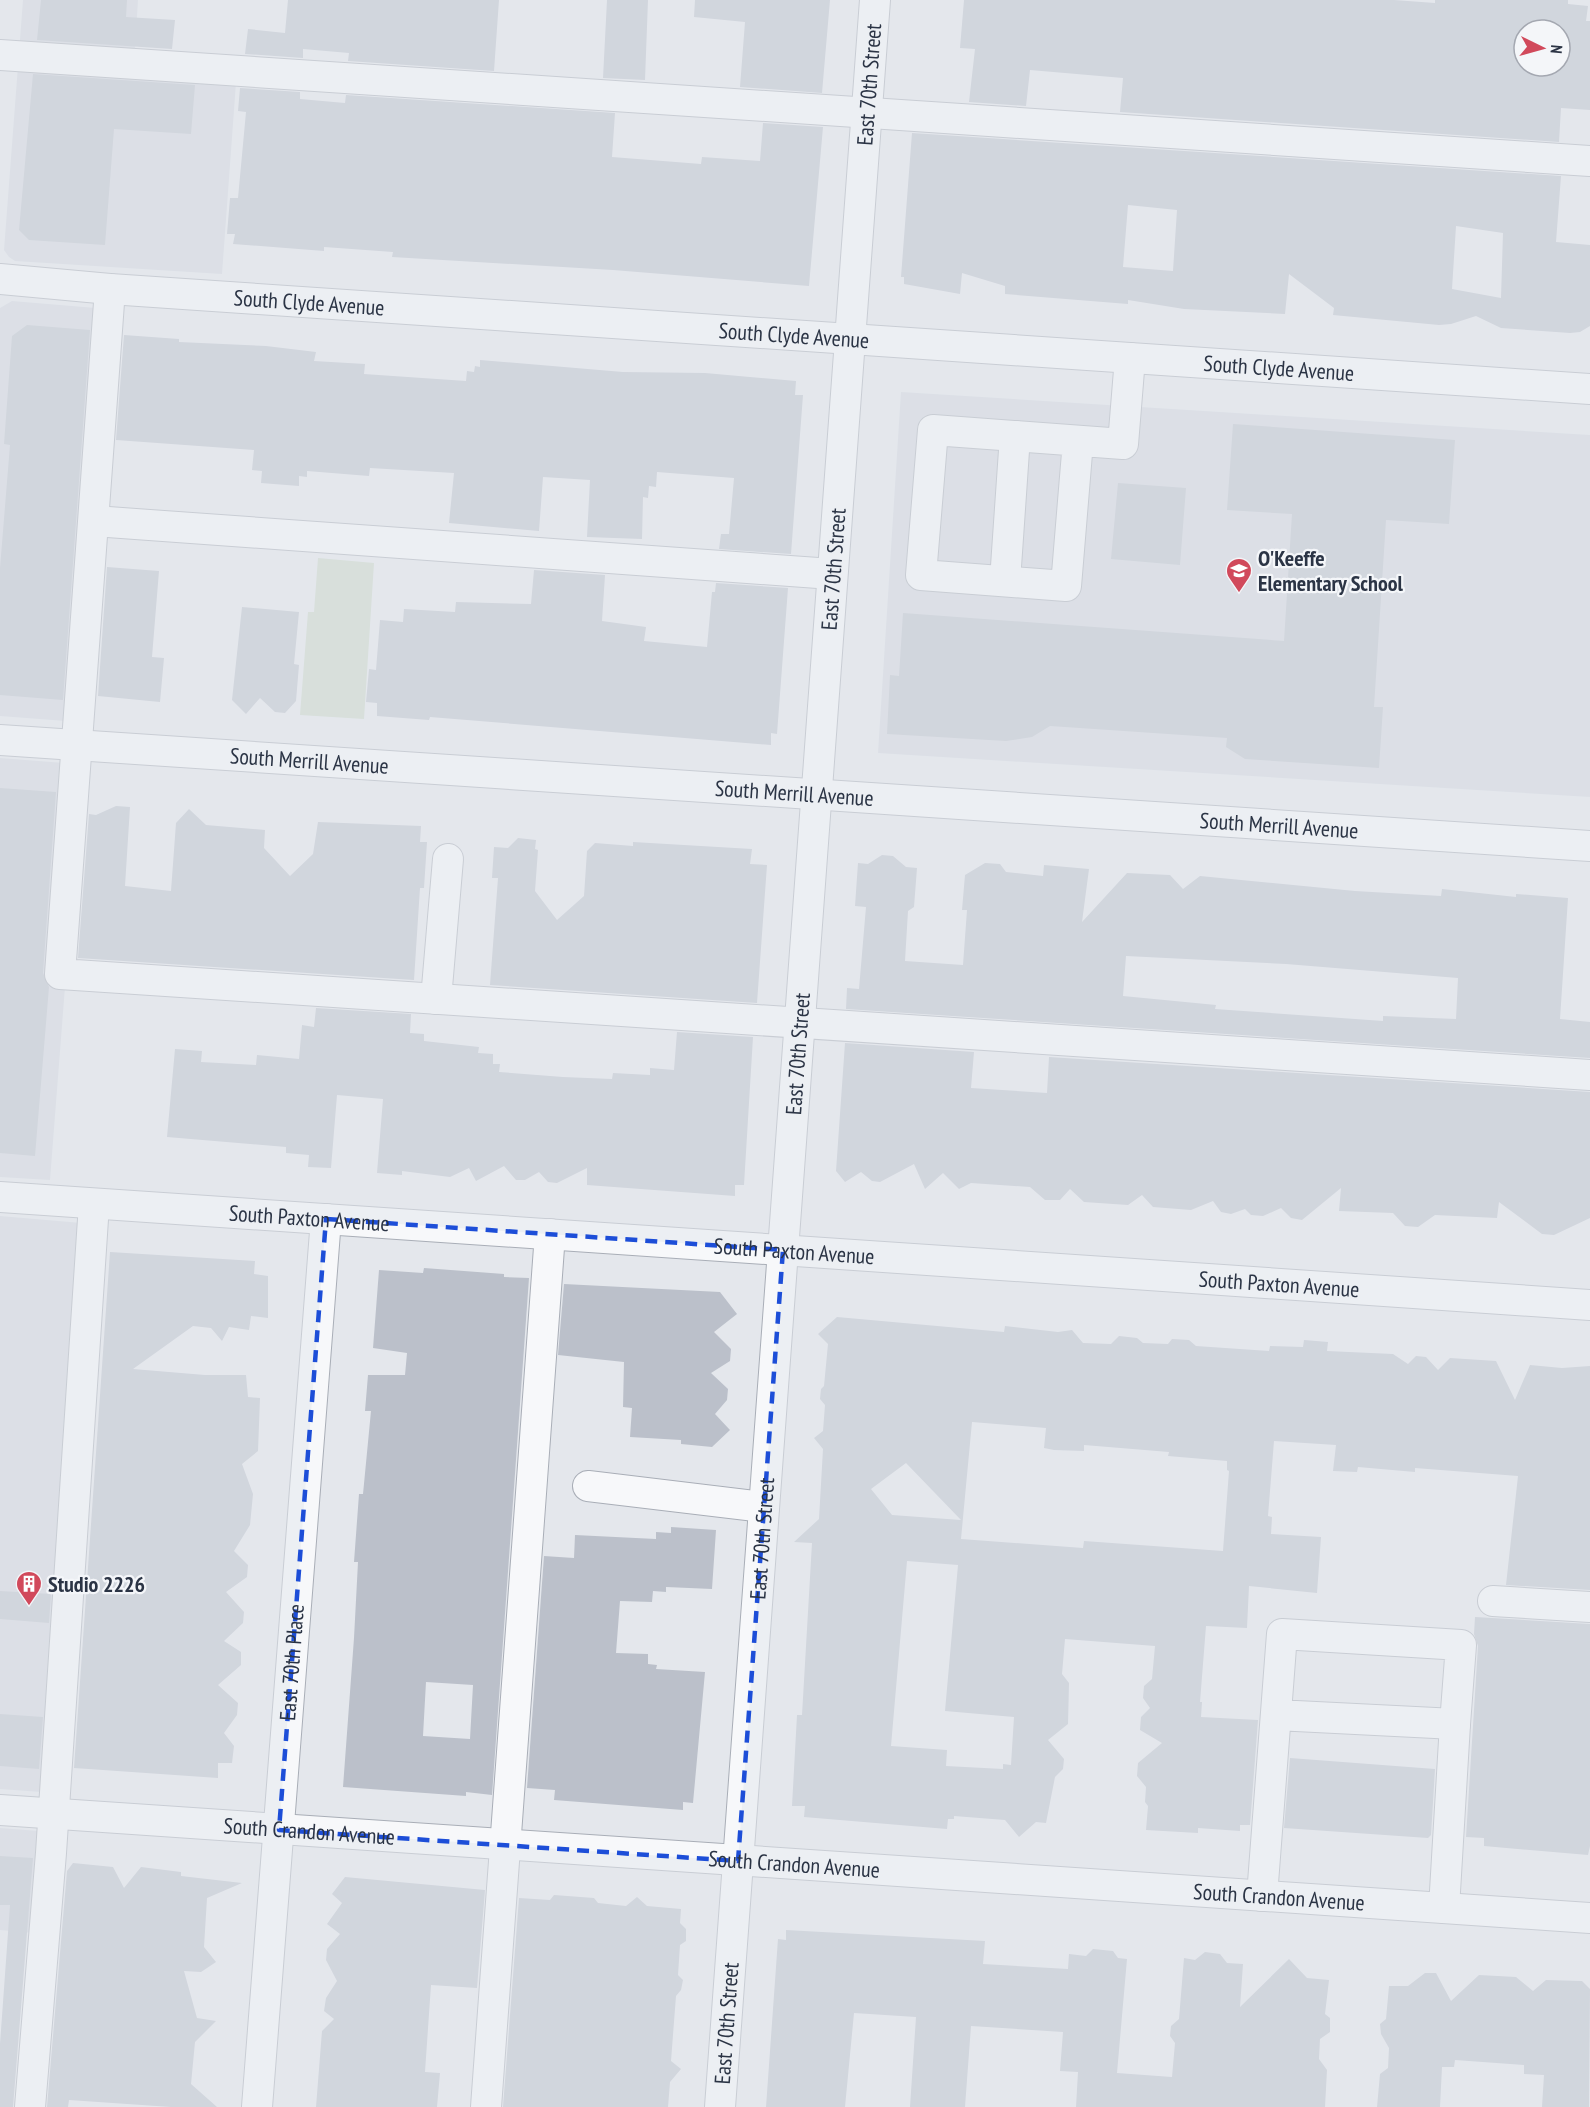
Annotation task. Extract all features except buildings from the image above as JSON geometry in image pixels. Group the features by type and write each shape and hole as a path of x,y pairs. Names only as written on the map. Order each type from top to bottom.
{"street":[{"name":"East 70th Street","path":"720,2107 874,0"},
{"path":"0,55 1590,161"},
{"name":"South Clyde Avenue","path":"0,279 110,289 1590,389"},
{"path":"110,289 60,974 1590,1075"},
{"path":"1078,441 1066,586 921,575 933,430 1123,444 1130,358"},
{"path":"1005,581 1015,436"},
{"path":"94,521 832,574"},
{"name":"South Merrill Avenue","path":"0,740 1590,846"},
{"path":"436,999 448,859"},
{"name":"South Paxton Avenue","path":"0,1197 1590,1305"},
{"path":"30,2107 54,1813 94,1204"},
{"name":"East 70th Place","path":"257,2107 326,1219"},
{"path":"486,2107 550,1234"},
{"path":"588,1486 764,1507"},
{"path":"1493,1601 1590,1607"},
{"path":"1262,1896 1282,1634 1461,1644 1444,1908"},
{"path":"1276,1715 1455,1724"},
{"name":"South Crandon Avenue","path":"0,1810 1590,1917"}],"highlighted area":[{"path":"326,1219 783,1250 738,1861 279,1830"}],"shaded area":[{"path":"23,0 138,0 134,64 237,69 222,274 15,261 9,257 4,250"},
{"path":"12,301 108,309 79,722 0,716 0,308"},
{"name":"O'Keeffe Elementary School","path":"901,392 1590,435 1590,797 878,753"},
{"path":"0,758 77,764 66,974 50,1180 0,1177"},
{"path":"0,1216 93,1224 55,1793 0,1789"},
{"path":"0,1828 52,1832 44,1934 0,1930"}],"green space":[{"path":"318,558 374,563 364,719 300,715 308,612 314,612"}],"place":[{"name":"O'Keeffe Elementary School","path":"1239,594"},
{"name":"Studio 2226","path":"29,1607"}]}
